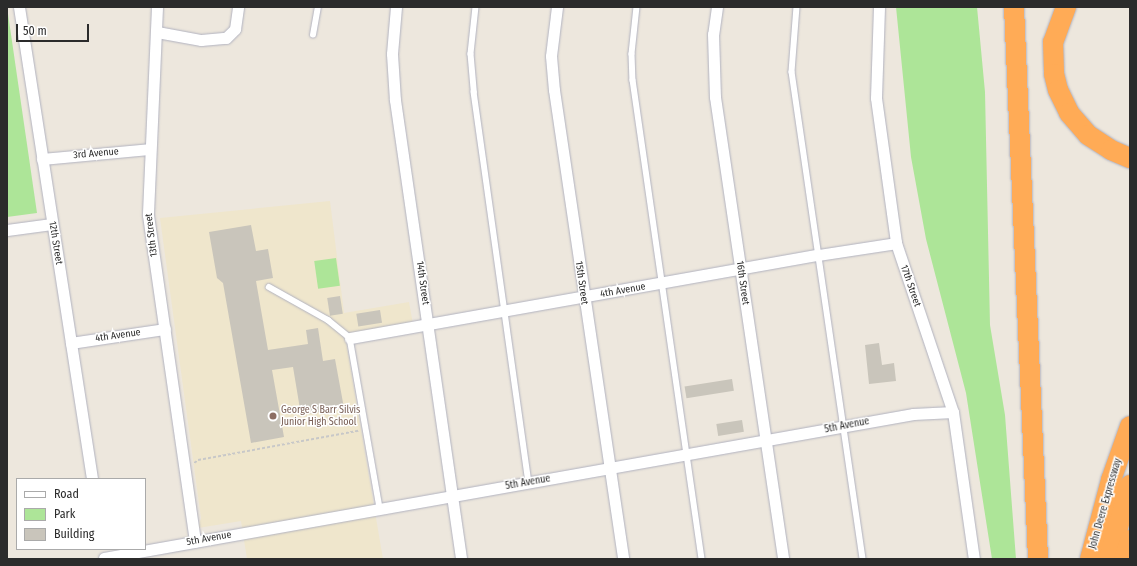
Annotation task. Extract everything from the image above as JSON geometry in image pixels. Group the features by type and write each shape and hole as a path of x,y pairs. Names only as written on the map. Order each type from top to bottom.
{"highway":[{"path":"1014,7 1038,559"},
{"path":"1066,7 1053,42 1053,66 1058,90 1069,113 1088,135 1111,150 1130,158"},
{"name":"John Deere Expressway","path":"1090,559 1111,480 1130,426"},
{"name":"John Deere Expressway","path":"1109,559 1130,485"},
{"path":"1124,559 1130,540"}],"street":[{"name":"12th Street","path":"20,7 92,478"},
{"name":"13th Street","path":"157,7 157,32 149,149 148,215 195,542"},
{"path":"157,32 201,40 226,38 235,28 238,7"},
{"name":"14th Street","path":"396,7 392,54 395,100 461,559"},
{"name":"15th Street","path":"557,7 551,56 554,90 583,298 623,559"},
{"name":"16th Street","path":"717,7 713,34 715,97 783,559"},
{"name":"17th Street","path":"880,7 876,98 896,243 953,412 974,559"},
{"name":"3rd Avenue","path":"42,159 149,149"},
{"path":"7,230 52,224"},
{"name":"4th Avenue","path":"350,338 428,326 505,311 740,271 818,254 896,243"},
{"name":"4th Avenue","path":"72,343 165,329"},
{"name":"5th Avenue","path":"146,549 195,542 609,468 765,442 913,414 953,412"},
{"name":"5th Avenue","path":"103,555 138,550"}],"lane":[{"path":"313,35 318,7"},
{"path":"476,7 471,54 474,92 529,483"},
{"path":"637,7 632,67 702,559"},
{"path":"797,7 792,72 863,559"},
{"path":"269,288 328,320 350,338 380,509"}],"path":[{"path":"193,466 198,460 366,429"}],"shaded area":[{"name":"George S Barr Silvis Junior High School","path":"330,201 344,313 409,302 413,324 345,336 383,559 247,559 241,521 198,528 201,518 160,218"}],"green space":[{"path":"7,7 37,213 7,217"},
{"path":"896,7 977,7 985,92 990,325 1005,415 1016,559 992,559 966,393 926,239 911,157"},
{"path":"336,258 340,286 318,289 314,261"}],"building":[{"path":"251,225 256,251 268,249 273,278 256,281 268,350 308,344 306,330 318,328 323,361 335,359 344,408 301,415 293,367 272,370 284,437 251,443 223,283 217,278 209,232"},
{"path":"340,296 343,314 330,316 327,298"},
{"path":"380,310 382,323 358,327 356,314"},
{"path":"879,343 882,365 894,363 896,381 869,384 865,345"},
{"path":"732,379 734,391 686,398 685,387"},
{"path":"742,420 744,432 718,436 716,424"}],"place":[{"name":"George S Barr Silvis Junior High School","path":"273,416"}]}
